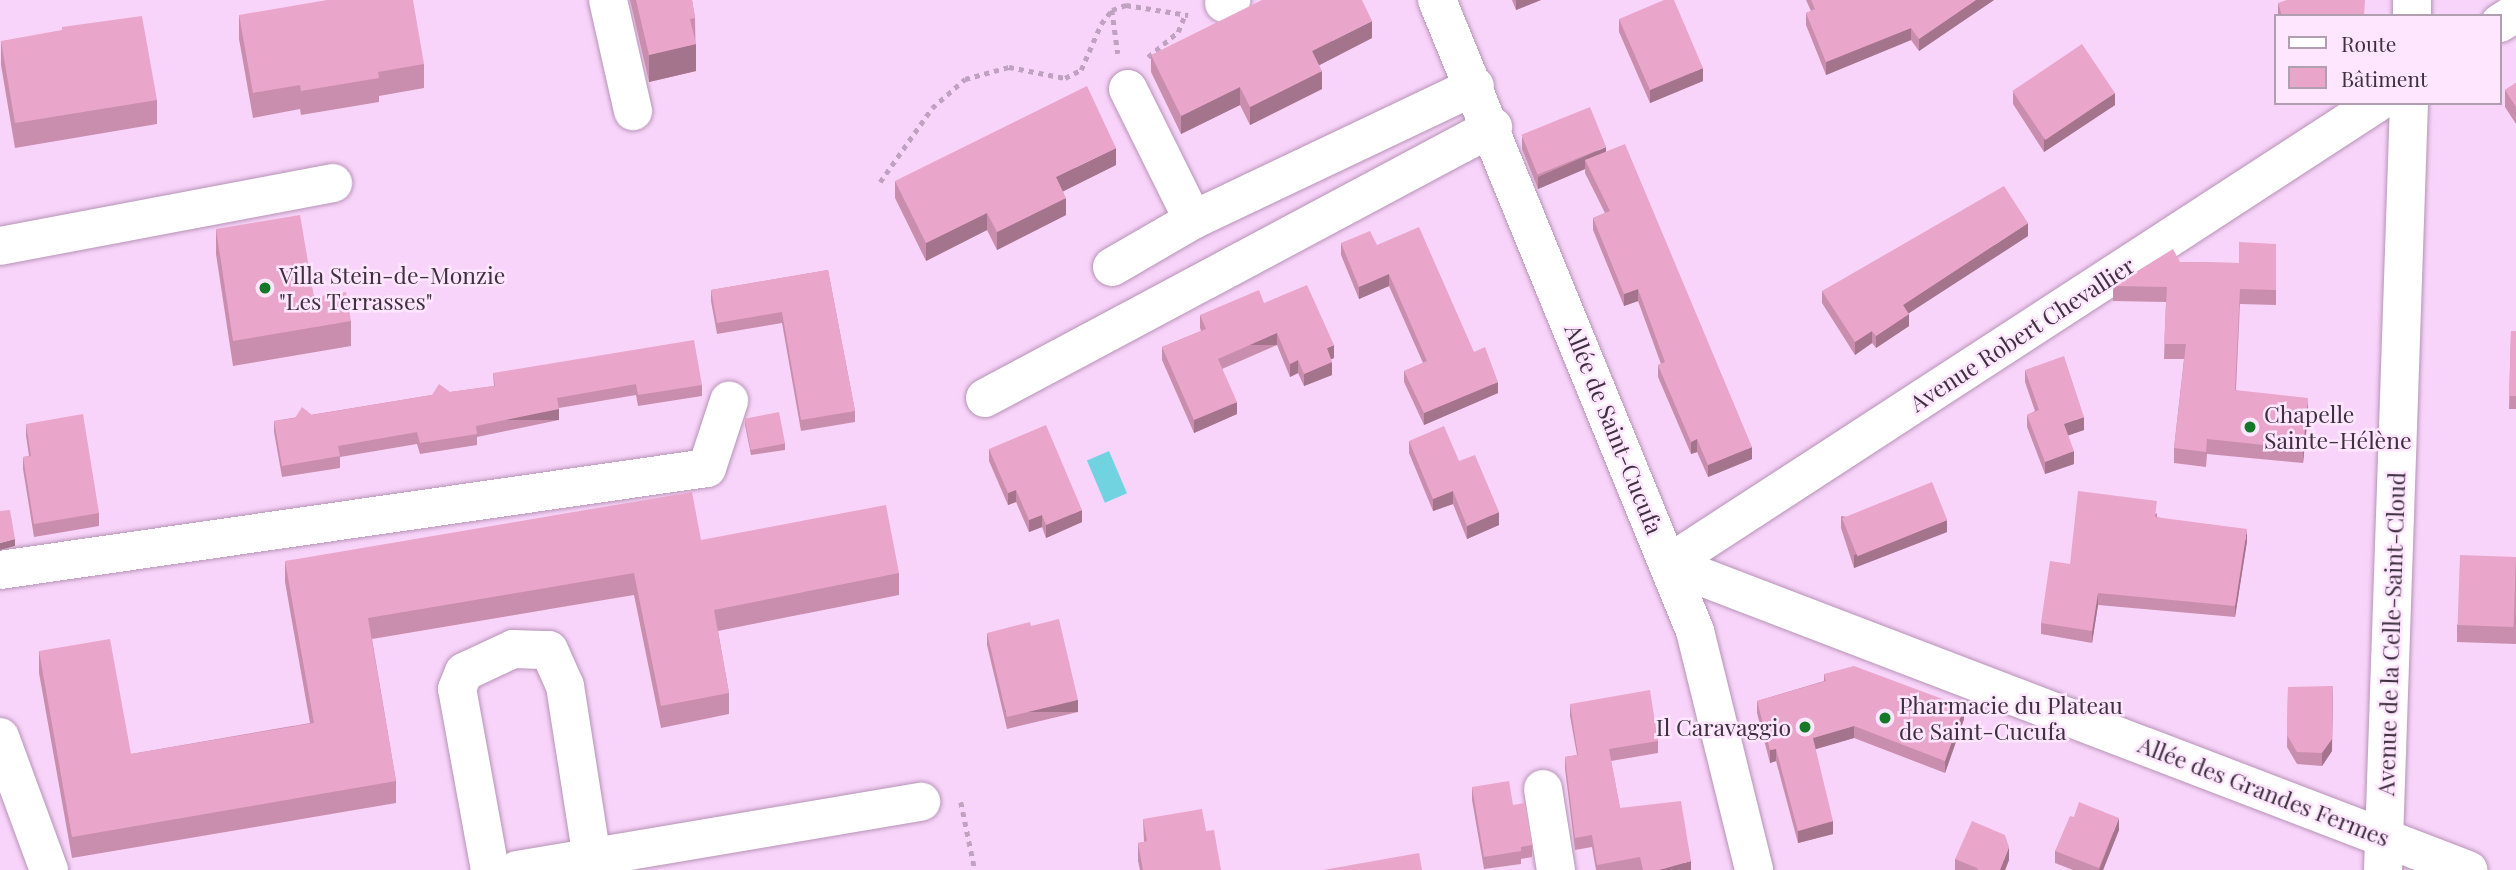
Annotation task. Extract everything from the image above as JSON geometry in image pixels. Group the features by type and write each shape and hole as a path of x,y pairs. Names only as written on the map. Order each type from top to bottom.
{"street":[{"path":"608,0 633,111"},
{"name":"Allée de Saint-Cucufa","path":"1437,0 1493,127 1695,631 1754,870"},
{"path":"1130,74 1193,220"},
{"path":"1112,267 1193,220 1475,86"},
{"name":"Avenue Robert Chevallier","path":"1668,564 2374,105"},
{"name":"Avenue de la Celle-Saint-Cloud","path":"2383,853 2409,105"},
{"path":"985,398 1493,127"},
{"path":"0,246 333,183"},
{"path":"0,570 706,468 729,401"},
{"name":"Allée des Grandes Fermes","path":"1668,564 2383,853 2468,870"},
{"path":"489,870 457,689 464,672 513,649 549,650 565,686 592,858"},
{"path":"0,737 50,870"},
{"path":"1543,789 1556,870"},
{"path":"517,870 921,802"}],"path":[{"path":"880,182 932,108 965,79 1009,67 1065,78 1081,70 1101,24 1112,10 1126,5 1184,17 1227,2"},
{"path":"1112,10 1130,74 1178,32 1184,17"},
{"path":"921,802 961,800 975,870"}],"shaded area":[{"path":"1109,451 1127,493 1105,503 1087,460"}],"building":[{"path":"327,0 413,0 424,64 378,72 379,78 301,91 300,85 253,93 239,15"},
{"path":"636,0 692,0 695,18 690,19 696,44 649,55"},
{"path":"1262,0 1362,0 1372,21 1312,51 1322,71 1250,107 1240,87 1181,116 1151,55"},
{"path":"1664,0 1674,0 1703,68 1650,90 1619,19"},
{"path":"1811,0 1976,0 1919,39 1911,28 1826,62 1806,13 1815,9"},
{"path":"2287,0 2365,0 2364,14 2281,14 2278,3"},
{"path":"142,16 157,100 15,123 1,41 62,30 62,27"},
{"path":"2082,44 2115,93 2045,140 2012,91"},
{"path":"2516,83 2516,107 2505,90"},
{"path":"1087,86 1116,148 1056,177 1066,198 997,232 987,213 926,243 895,181"},
{"path":"1590,107 1606,147 1537,175 1521,135"},
{"path":"1625,144 1752,447 1708,465 1697,439 1691,442 1658,365 1665,362 1638,289 1624,294 1593,218 1610,211 1585,160"},
{"path":"2004,186 2028,223 1903,305 1909,314 1876,336 1872,331 1855,342 1822,291"},
{"name":"Villa Stein-de-Monzie \"Les Terrasses\"","path":"300,215 314,297 346,292 351,321 233,341 216,229"},
{"path":"1419,227 1474,352 1485,347 1498,382 1424,413 1404,371 1427,361 1389,274 1359,287 1341,243 1370,231 1377,245"},
{"path":"2239,242 2276,244 2276,290 2240,289 2235,390 2308,398 2303,449 2207,439 2206,452 2174,448 2186,344 2164,344 2167,287 2113,286 2173,249 2180,262 2239,263"},
{"path":"828,270 855,411 801,420 782,312 717,323 711,290"},
{"path":"1307,285 1334,345 1327,348 1332,362 1304,374 1298,360 1290,364 1277,333 1218,359 1237,402 1194,420 1162,347 1206,329 1200,315 1259,290 1264,303"},
{"path":"2511,331 2516,331 2516,396 2509,396"},
{"path":"694,340 702,385 638,395 636,384 557,398 559,409 476,426 477,434 420,443 417,432 338,446 340,456 282,466 274,421 295,418 302,407 312,415 432,395 439,384 450,392 495,386 493,373"},
{"path":"2064,356 2084,417 2064,424 2074,451 2045,462 2027,415 2039,410 2025,370"},
{"path":"779,412 785,443 751,450 745,419"},
{"path":"83,414 99,513 34,524 23,457 31,456 26,424"},
{"path":"1046,425 1082,510 1046,525 1042,515 1029,520 1016,490 1008,493 989,449"},
{"path":"1444,426 1459,461 1475,455 1499,512 1467,526 1453,491 1433,499 1409,441"},
{"path":"1932,482 1947,520 1857,556 1842,518"},
{"path":"2078,491 2157,501 2155,517 2247,529 2235,606 2098,593 2092,631 2041,623 2050,561 2070,564"},
{"path":"692,492 701,540 886,505 899,573 714,610 729,693 661,706 634,573 368,618 396,781 72,837 39,651 110,639 131,754 314,723 285,561"},
{"path":"10,510 15,539 0,543 0,511"},
{"path":"2460,555 2516,557 2514,627 2458,625"},
{"path":"1059,619 1078,700 1007,717 987,633 1030,622 1031,626"},
{"path":"1854,666 1964,707 1945,761 1854,726 1813,738 1833,821 1798,831 1776,749 1770,750 1757,701 1826,681 1824,674"},
{"path":"2333,686 2332,739 2322,753 2297,752 2287,735 2288,687"},
{"path":"1650,690 1658,741 1609,749 1620,808 1681,801 1691,861 1659,870 1643,870 1640,857 1597,865 1592,835 1575,838 1565,757 1578,755 1570,704"},
{"path":"1509,781 1513,805 1525,803 1532,845 1521,847 1521,851 1484,857 1472,787"},
{"path":"2079,802 2119,818 2099,868 2055,851 2070,816 2074,817"},
{"path":"1202,809 1206,831 1214,830 1221,870 1143,870 1138,843 1147,841 1143,819"},
{"path":"1972,821 2005,835 2009,847 2000,870 1978,870 1955,859"},
{"path":"1419,853 1422,870 1323,870"}],"place":[{"name":"Villa Stein-de-Monzie \"Les Terrasses\"","path":"265,288"},
{"name":"Chapelle Sainte-Hélène","path":"2250,427"},
{"name":"Pharmacie du Plateau de Saint-Cucufa","path":"1885,718"},
{"name":"Il Caravaggio","path":"1805,727"}]}
